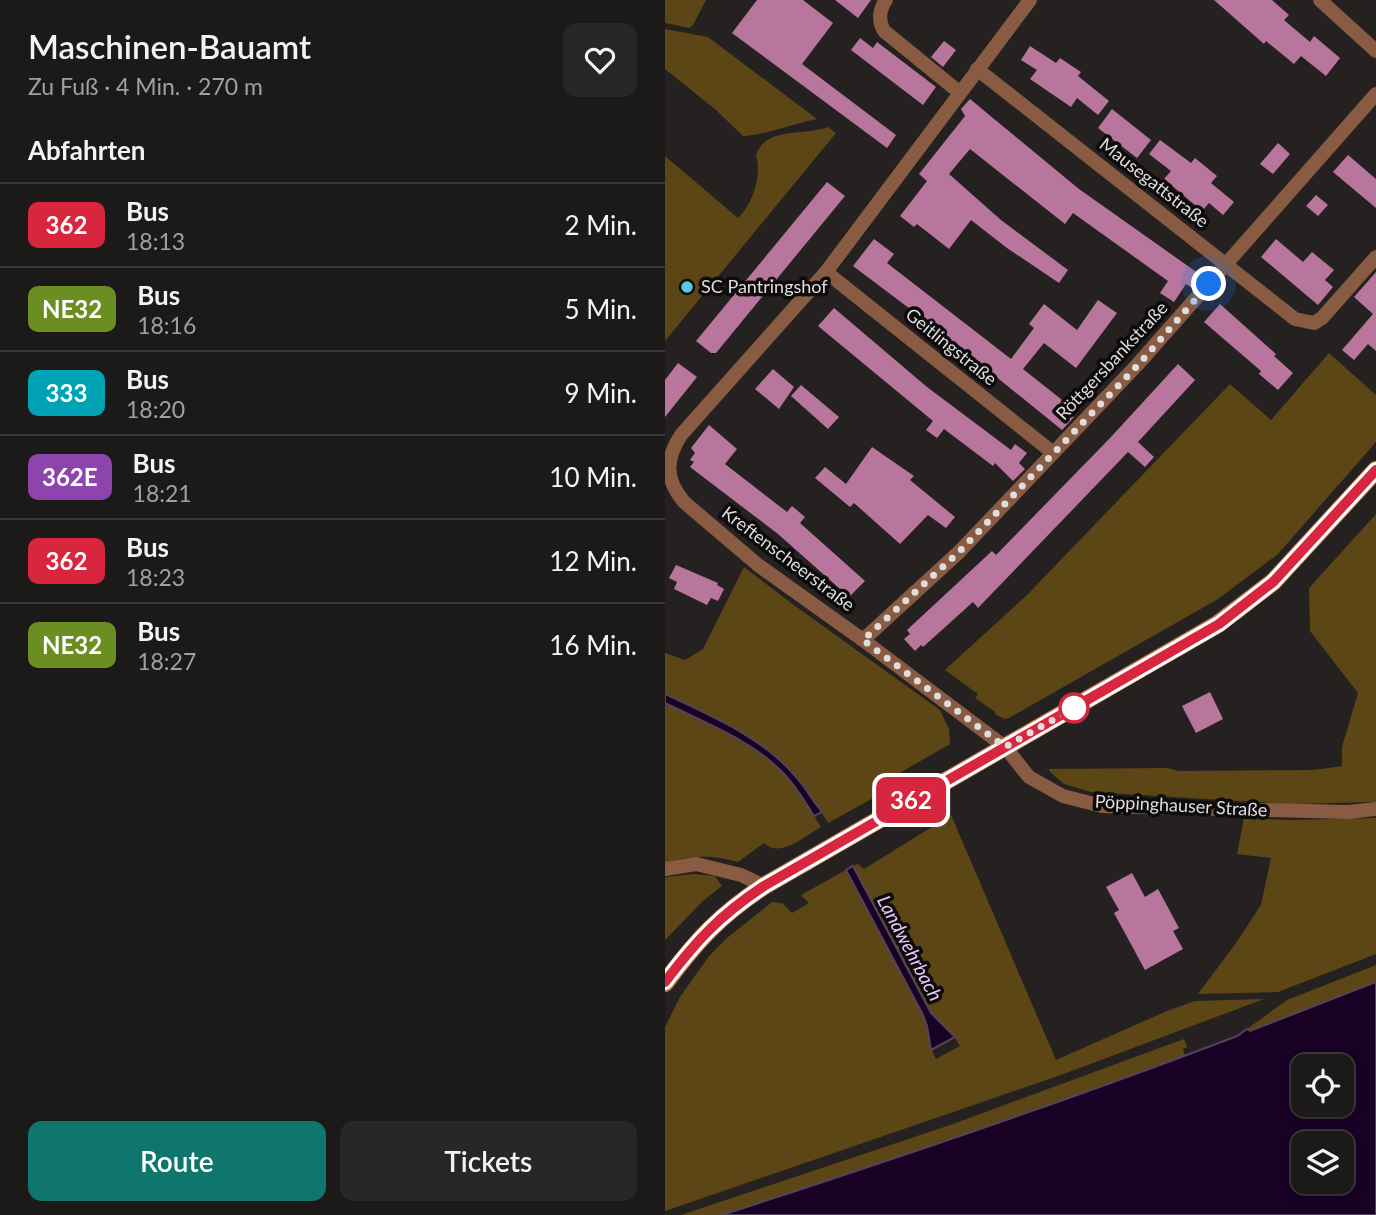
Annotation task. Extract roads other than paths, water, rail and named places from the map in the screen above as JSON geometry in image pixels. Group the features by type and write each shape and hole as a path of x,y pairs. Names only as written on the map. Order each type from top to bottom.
{"main road":[{"path":"665,983 710,927 764,886 1219,624 1273,582 1376,470"}],"street":[{"path":"886,0 880,12 884,31 959,92"},
{"path":"826,272 1030,0"},
{"path":"1319,0 1376,51"},
{"name":"Mausegattstraße","path":"977,69 1285,313 1301,322 1314,323 1322,318 1376,257"},
{"name":"Röttgersbankstraße","path":"863,640 959,552 1139,364 1376,94"},
{"name":"Geitlingstraße","path":"826,272 1052,452"},
{"name":"Kreftenscheerstraße","path":"826,272 681,435 671,450 670,479 684,502 758,565 1005,747"},
{"name":"Pöppinghauser Straße","path":"1005,747 1029,776 1063,796 1102,806 1348,812 1376,809"},
{"path":"665,869 696,864 741,875 764,886"}],"place":[{"name":"SC Pantringshof","path":"687,287"}],"water label":[{"name":"Landwehrbach","path":"910,948"}]}
